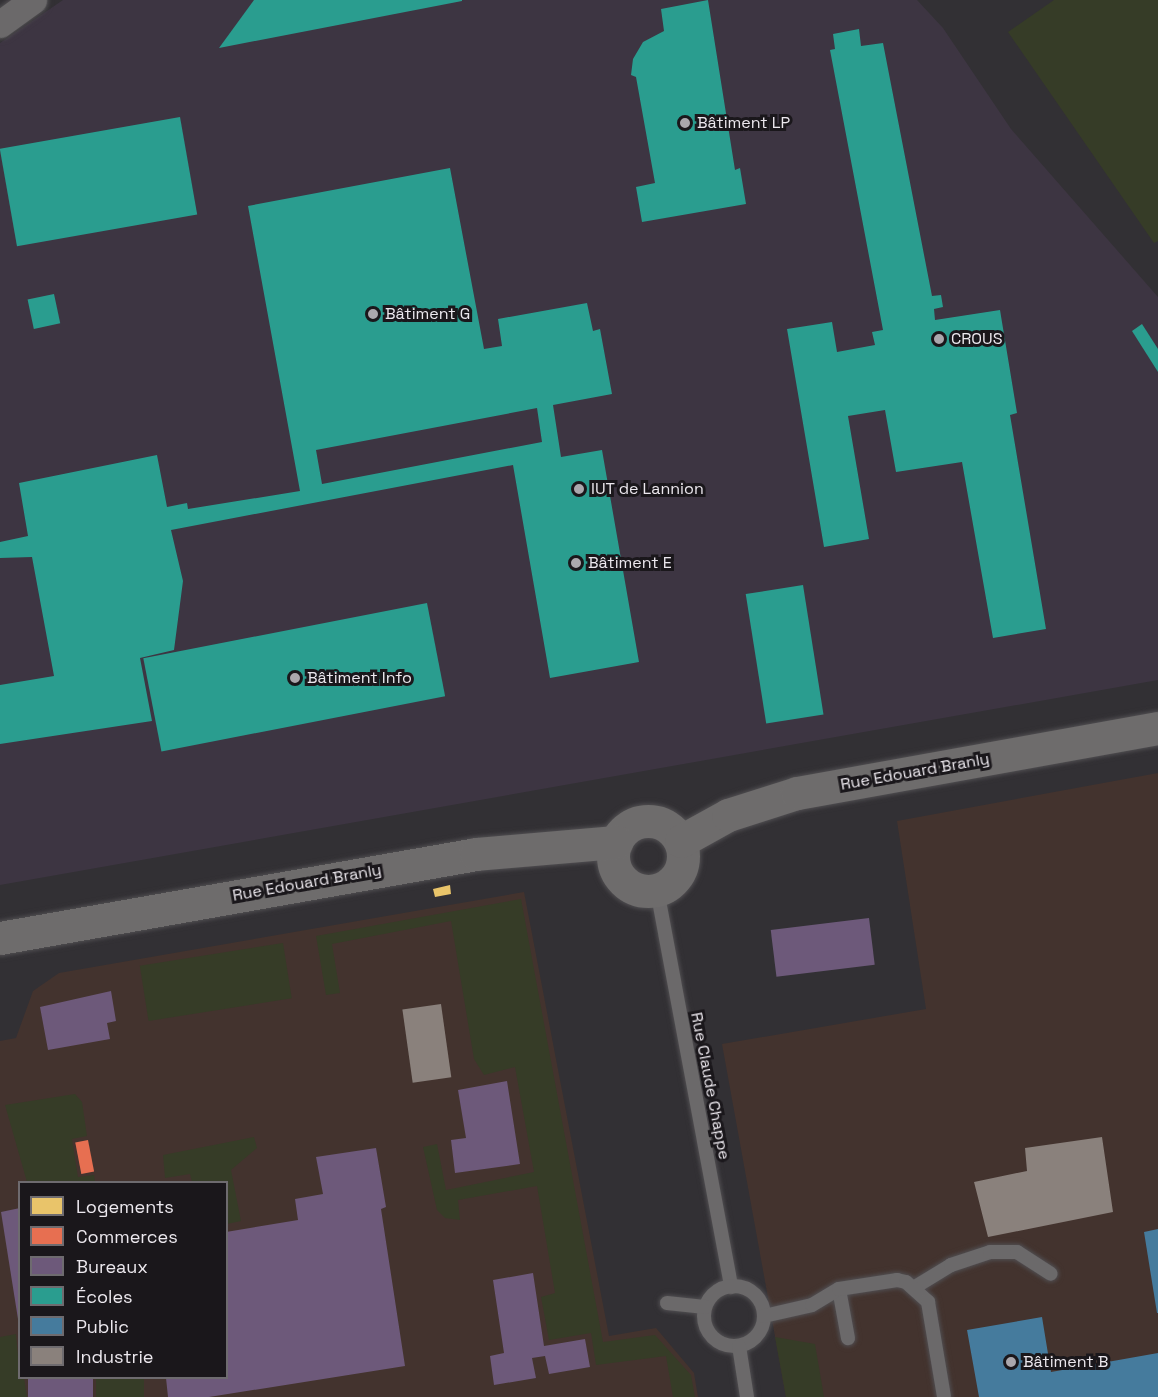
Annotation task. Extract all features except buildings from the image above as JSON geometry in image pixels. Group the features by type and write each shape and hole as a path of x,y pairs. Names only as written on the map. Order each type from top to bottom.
{"street":[{"path":"0,24 33,0"},
{"name":"Rue Edouard Branly","path":"681,841 728,815 797,793 1158,728"},
{"path":"648,820 668,826 681,841 681,872 657,890 635,889 625,883 614,864 616,842 623,830 648,820"},
{"name":"Rue Edouard Branly","path":"0,938 476,854 616,842"}],"lane":[{"name":"Rue Claude Chappe","path":"657,890 731,1287"},
{"path":"915,1287 951,1265 1003,1250 1026,1256 1051,1274"},
{"path":"764,1316 812,1305 839,1289 897,1280 915,1287 928,1302 945,1397"},
{"path":"731,1287 748,1290 756,1297 764,1316 757,1335 739,1346 729,1346 711,1336 705,1327 705,1307 718,1291 731,1287"},
{"path":"839,1289 848,1338"},
{"path":"667,1303 705,1307"},
{"path":"739,1346 747,1397"}],"shaded area":[{"name":"IUT de Lannion","path":"63,0 917,0 943,28 1011,129 1158,297 1158,680 0,885 0,43"},
{"path":"1158,773 1158,1397 786,1397 722,1044 926,1009 897,821"},
{"path":"524,892 609,1336 656,1328 694,1373 698,1397 0,1397 0,1041 16,1038 33,991 59,973"}],"green space":[{"path":"1054,0 1158,0 1158,241 1154,243 1008,32"},
{"path":"521,899 603,1342 655,1335 691,1375 695,1397 673,1397 666,1356 596,1365 591,1333 549,1340 541,1297 555,1293 537,1186 458,1200 460,1220 445,1218 437,1210 423,1147 437,1144 446,1190 534,1172 515,1067 484,1075 474,1059 451,921 332,944 340,993 326,995 316,936"},
{"path":"283,943 292,998 149,1021 140,966"},
{"path":"75,1094 82,1102 87,1136 72,1139 78,1177 94,1175 95,1181 27,1181 5,1105"},
{"path":"254,1137 257,1148 231,1170 241,1221 228,1224 228,1181 192,1181 190,1174 165,1178 163,1155"},
{"path":"16,1334 18,1379 24,1379 27,1397 0,1397 0,1337"},
{"path":"775,1337 815,1344 824,1397 786,1397"},
{"path":"96,1379 144,1379 144,1397 96,1397"}],"place":[{"name":"Bâtiment LP","path":"685,123"},
{"name":"Bâtiment G","path":"373,314"},
{"name":"CROUS","path":"939,339"},
{"name":"IUT de Lannion","path":"579,489"},
{"name":"Bâtiment E","path":"576,563"},
{"name":"Bâtiment Info","path":"295,678"},
{"name":"Bâtiment B","path":"1011,1362"}]}
